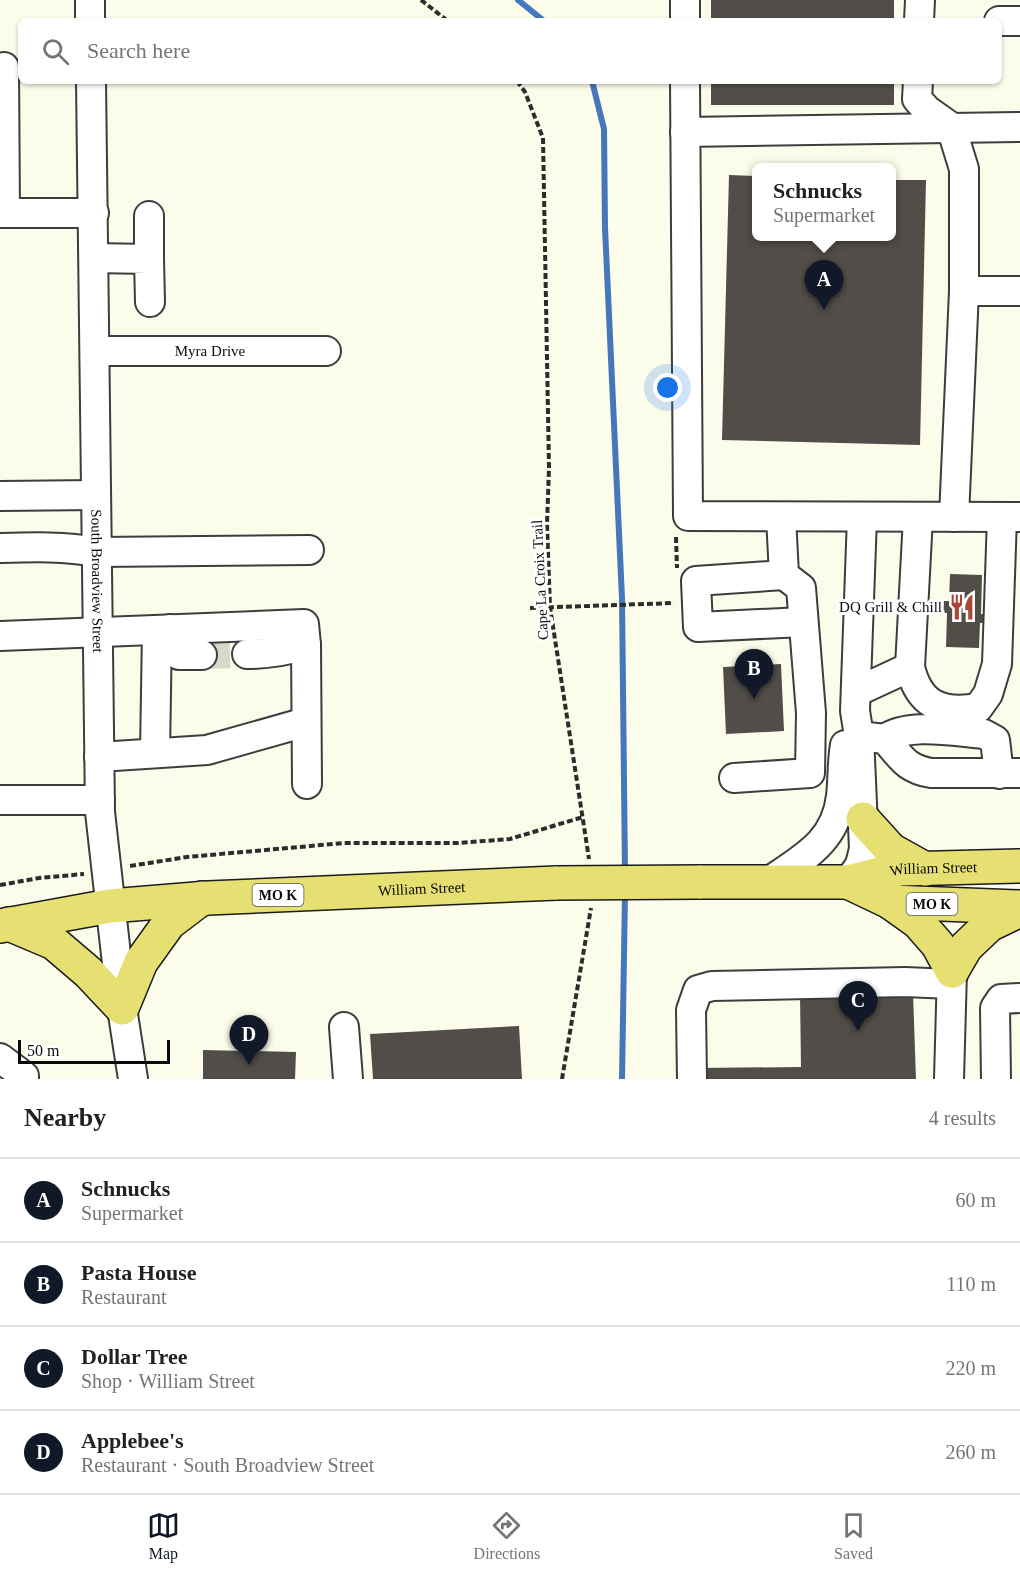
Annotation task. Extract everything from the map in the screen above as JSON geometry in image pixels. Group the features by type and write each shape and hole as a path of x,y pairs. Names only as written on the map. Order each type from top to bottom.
{"main road":[{"path":"863,819 891,850 925,869"},
{"name":"William Street","path":"5,925 110,906 202,898 557,883 848,882 900,869 1020,866"},
{"name":"William Street","path":"848,882 890,902 1020,908"},
{"path":"5,925 54,944 88,972 122,1008 141,962 169,922 202,898"},
{"path":"890,902 918,922 938,945 951,978"},
{"path":"951,978 966,947 989,925 1020,908"}],"street":[{"path":"90,0 90,18"},
{"path":"685,0 685,18"},
{"path":"919,18 920,0"},
{"path":"1002,21 1020,21"},
{"path":"8,67 3,213 93,213"},
{"name":"South Broadview Street","path":"91,84 100,800 122,1008 133,1079"},
{"path":"685,84 688,516 1011,517 997,664 988,694 978,708 964,710 946,708 924,699 914,684 910,667 918,517"},
{"path":"918,84 917,99 927,110 951,127 964,169 964,291 954,517"},
{"path":"685,132 1020,127"},
{"path":"149,216 150,302"},
{"path":"94,258 149,259"},
{"path":"964,291 1020,291"},
{"name":"Myra Drive","path":"96,351 326,351"},
{"path":"0,496 96,495"},
{"path":"781,517 784,575"},
{"path":"848,882 860,865 864,849 862,517"},
{"path":"0,548 50,546 97,552 309,550"},
{"path":"734,778 810,773 811,713 804,622 801,588 784,575 696,581 698,627 804,622"},
{"path":"0,636 304,624 307,784"},
{"path":"163,629 179,655 202,655"},
{"path":"155,753 163,629"},
{"path":"247,654 266,654 306,645"},
{"path":"768,882 808,855 822,843 831,830 841,798 848,732 864,719 910,667"},
{"path":"811,713 864,719 893,733 910,729 984,734 994,740 1009,774 931,773 917,770 909,766 864,719"},
{"path":"99,757 207,750 306,722"},
{"path":"0,800 100,800"},
{"path":"692,1079 691,1010 698,990 712,986 905,982 951,978 950,1079"},
{"path":"996,1079 995,1008 1001,999 1020,998"},
{"path":"344,1027 348,1079"},
{"path":"0,1058 24,1076 24,1079"}],"path":[{"path":"420,0 444,18"},
{"name":"Cape La Croix Trail","path":"519,84 525,92 543,138 550,607 589,861"},
{"path":"677,571 676,529 688,516"},
{"path":"530,608 677,603"},
{"path":"132,866 187,857 344,843 458,843 510,839 583,817"},
{"path":"0,885 73,875"},
{"path":"562,1079 592,915 591,904"}],"building":[{"path":"711,0 894,0 894,18 711,18"},
{"path":"711,84 894,84 894,105 711,105"},
{"path":"729,175 752,176 752,241 896,241 896,180 926,180 920,445 722,440"},
{"name":"DQ Grill & Chill","path":"950,574 982,575 981,614 991,614 991,623 980,623 979,648 946,647 947,613 943,613 944,601 949,601"},
{"path":"781,664 784,731 726,734 723,667"},
{"path":"913,993 916,1079 697,1079 697,1068 801,1067 800,995"},
{"path":"519,1026 522,1079 373,1079 370,1034"},
{"path":"203,1050 296,1052 295,1079 203,1079"}],"waterway":[{"path":"518,0 540,18"},
{"path":"593,84 604,129 605,228 622,598 625,873"},
{"path":"622,1079 625,893"}],"tunnel":[{"path":"202,655 247,654"}],"place":[{"name":"Schnucks","path":"824,310"},
{"name":"DQ Grill & Chill","path":"962,607"},
{"name":"Pasta House","path":"754,699"},
{"name":"Dollar Tree","path":"858,1031"},
{"name":"Applebee's","path":"249,1065"}]}
